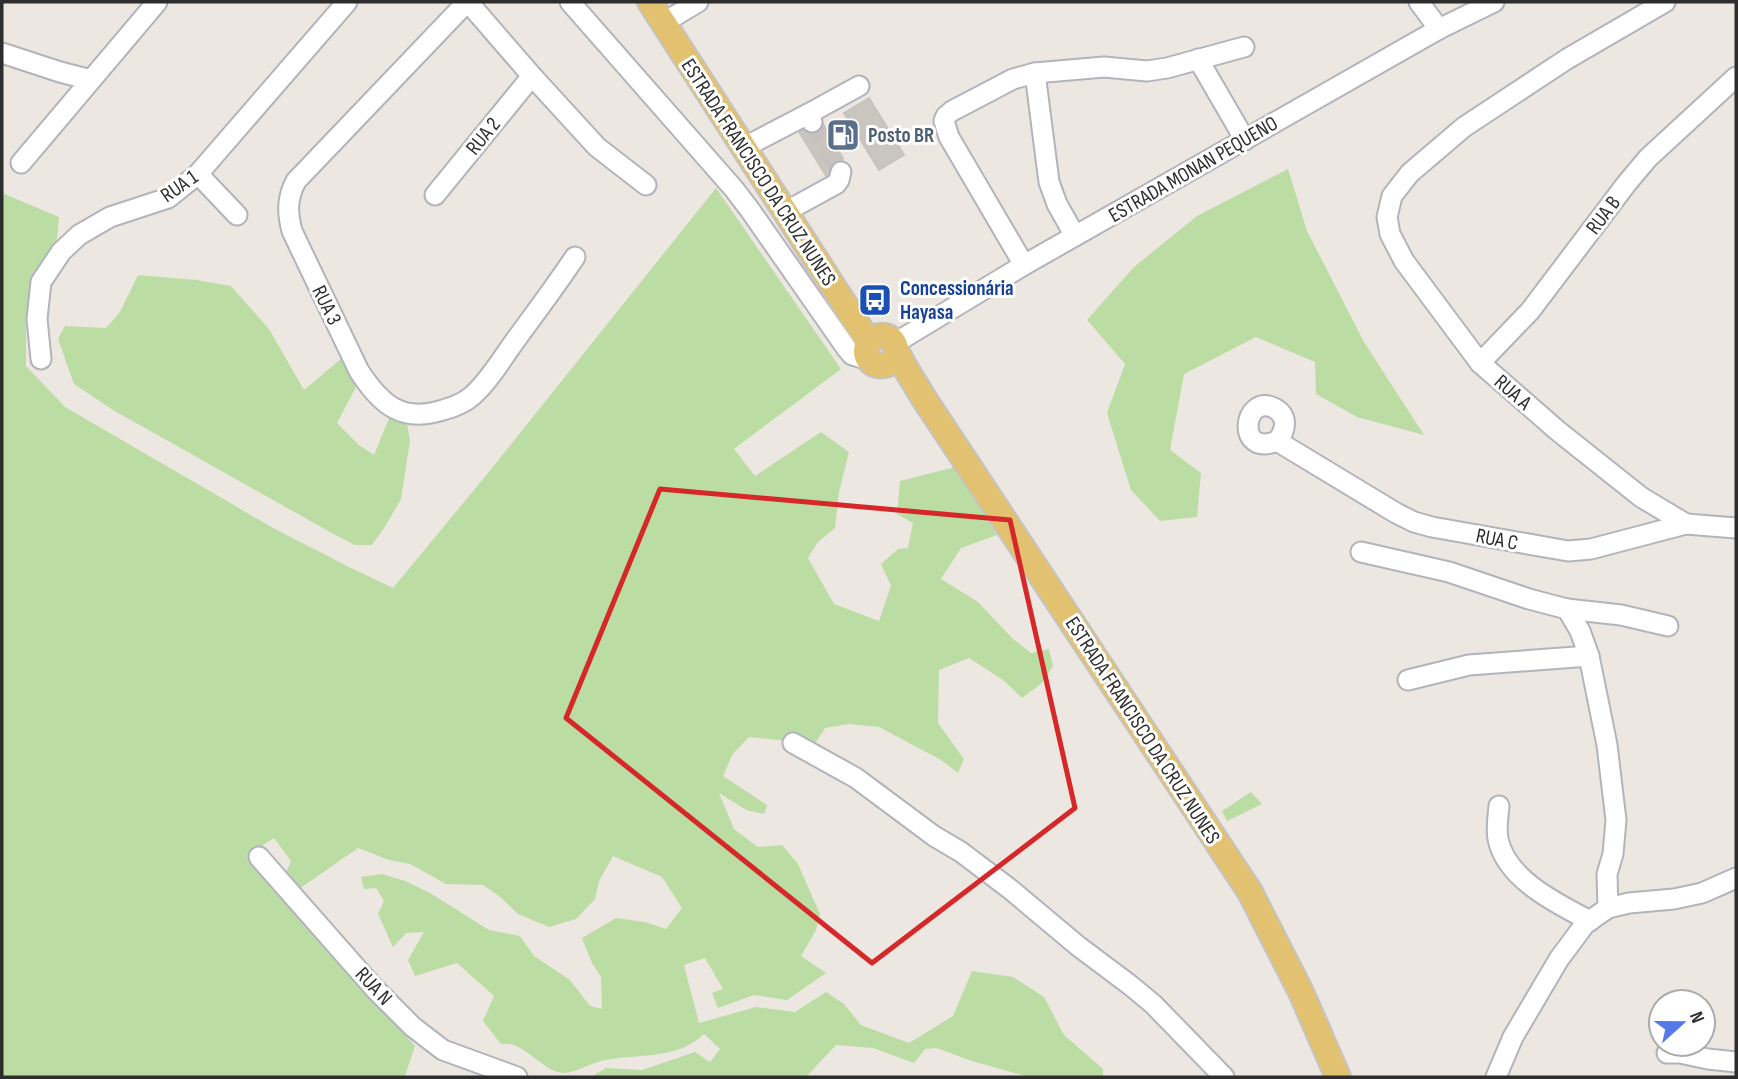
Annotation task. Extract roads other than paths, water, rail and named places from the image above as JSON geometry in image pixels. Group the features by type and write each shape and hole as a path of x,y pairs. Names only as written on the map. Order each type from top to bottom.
{"main road":[{"name":"ESTRADA FRANCISCO DA CRUZ NUNES","path":"650,2 677,10 751,144 882,350 923,397 1250,892 1301,992 1338,1077"}],"street":[{"path":"21,163 157,2"},
{"name":"RUA 1","path":"41,359 37,319 41,282 61,252 79,235 110,217 168,198 198,174 346,2"},
{"path":"468,2 597,147 646,184"},
{"name":"RUA 3","path":"468,2 296,181 291,191 288,210 292,231 367,384 390,406 403,413 418,415 438,412 473,396 500,363 575,257"},
{"path":"570,2 734,189 846,349 852,355 882,350"},
{"path":"1419,2 1439,29"},
{"name":"ESTRADA MONAN PEQUENO","path":"882,350 1024,265 1439,29 1494,2"},
{"name":"RUA A","path":"1665,2 1567,59 1464,127 1410,173 1392,196 1387,217 1390,234 1404,261 1480,363 1558,432 1641,497 1686,524"},
{"path":"1024,265 950,137 944,121 946,116 1013,79 1035,73 1104,67 1147,71 1244,47"},
{"path":"2,53 91,80"},
{"path":"1199,60 1245,140"},
{"path":"1035,73 1049,182 1075,236"},
{"name":"RUA 2","path":"435,195 532,76"},
{"name":"RUA B","path":"1480,363 1530,310 1648,158 1736,77"},
{"path":"751,144 810,118 859,86"},
{"path":"792,208 836,184 841,172"},
{"path":"198,174 237,215"},
{"name":"RUA C","path":"1277,441 1396,513 1432,527 1568,551 1591,549 1686,524 1736,528"},
{"path":"1362,552 1449,572 1530,599 1567,608 1621,615 1668,626"},
{"path":"1567,608 1580,631 1589,656 1607,745 1616,820 1613,854 1607,874 1608,908"},
{"path":"1408,680 1469,665 1589,656"},
{"path":"793,743 856,778 1010,888 1078,946 1153,1004 1224,1077"},
{"path":"1499,806 1498,837 1504,858 1514,872 1590,921"},
{"name":"RUA N","path":"259,857 375,989 413,1027 443,1050 517,1077"},
{"path":"1496,1077 1513,1037 1559,959 1585,924 1608,908 1702,893 1736,878"},
{"path":"1703,1058 1736,1062"}],"tunnel":[{"path":"812,122 841,172"}],"place":[{"name":"Posto BR","path":"843,135"},
{"name":"Concessionária Hayasa","path":"875,300"}]}
